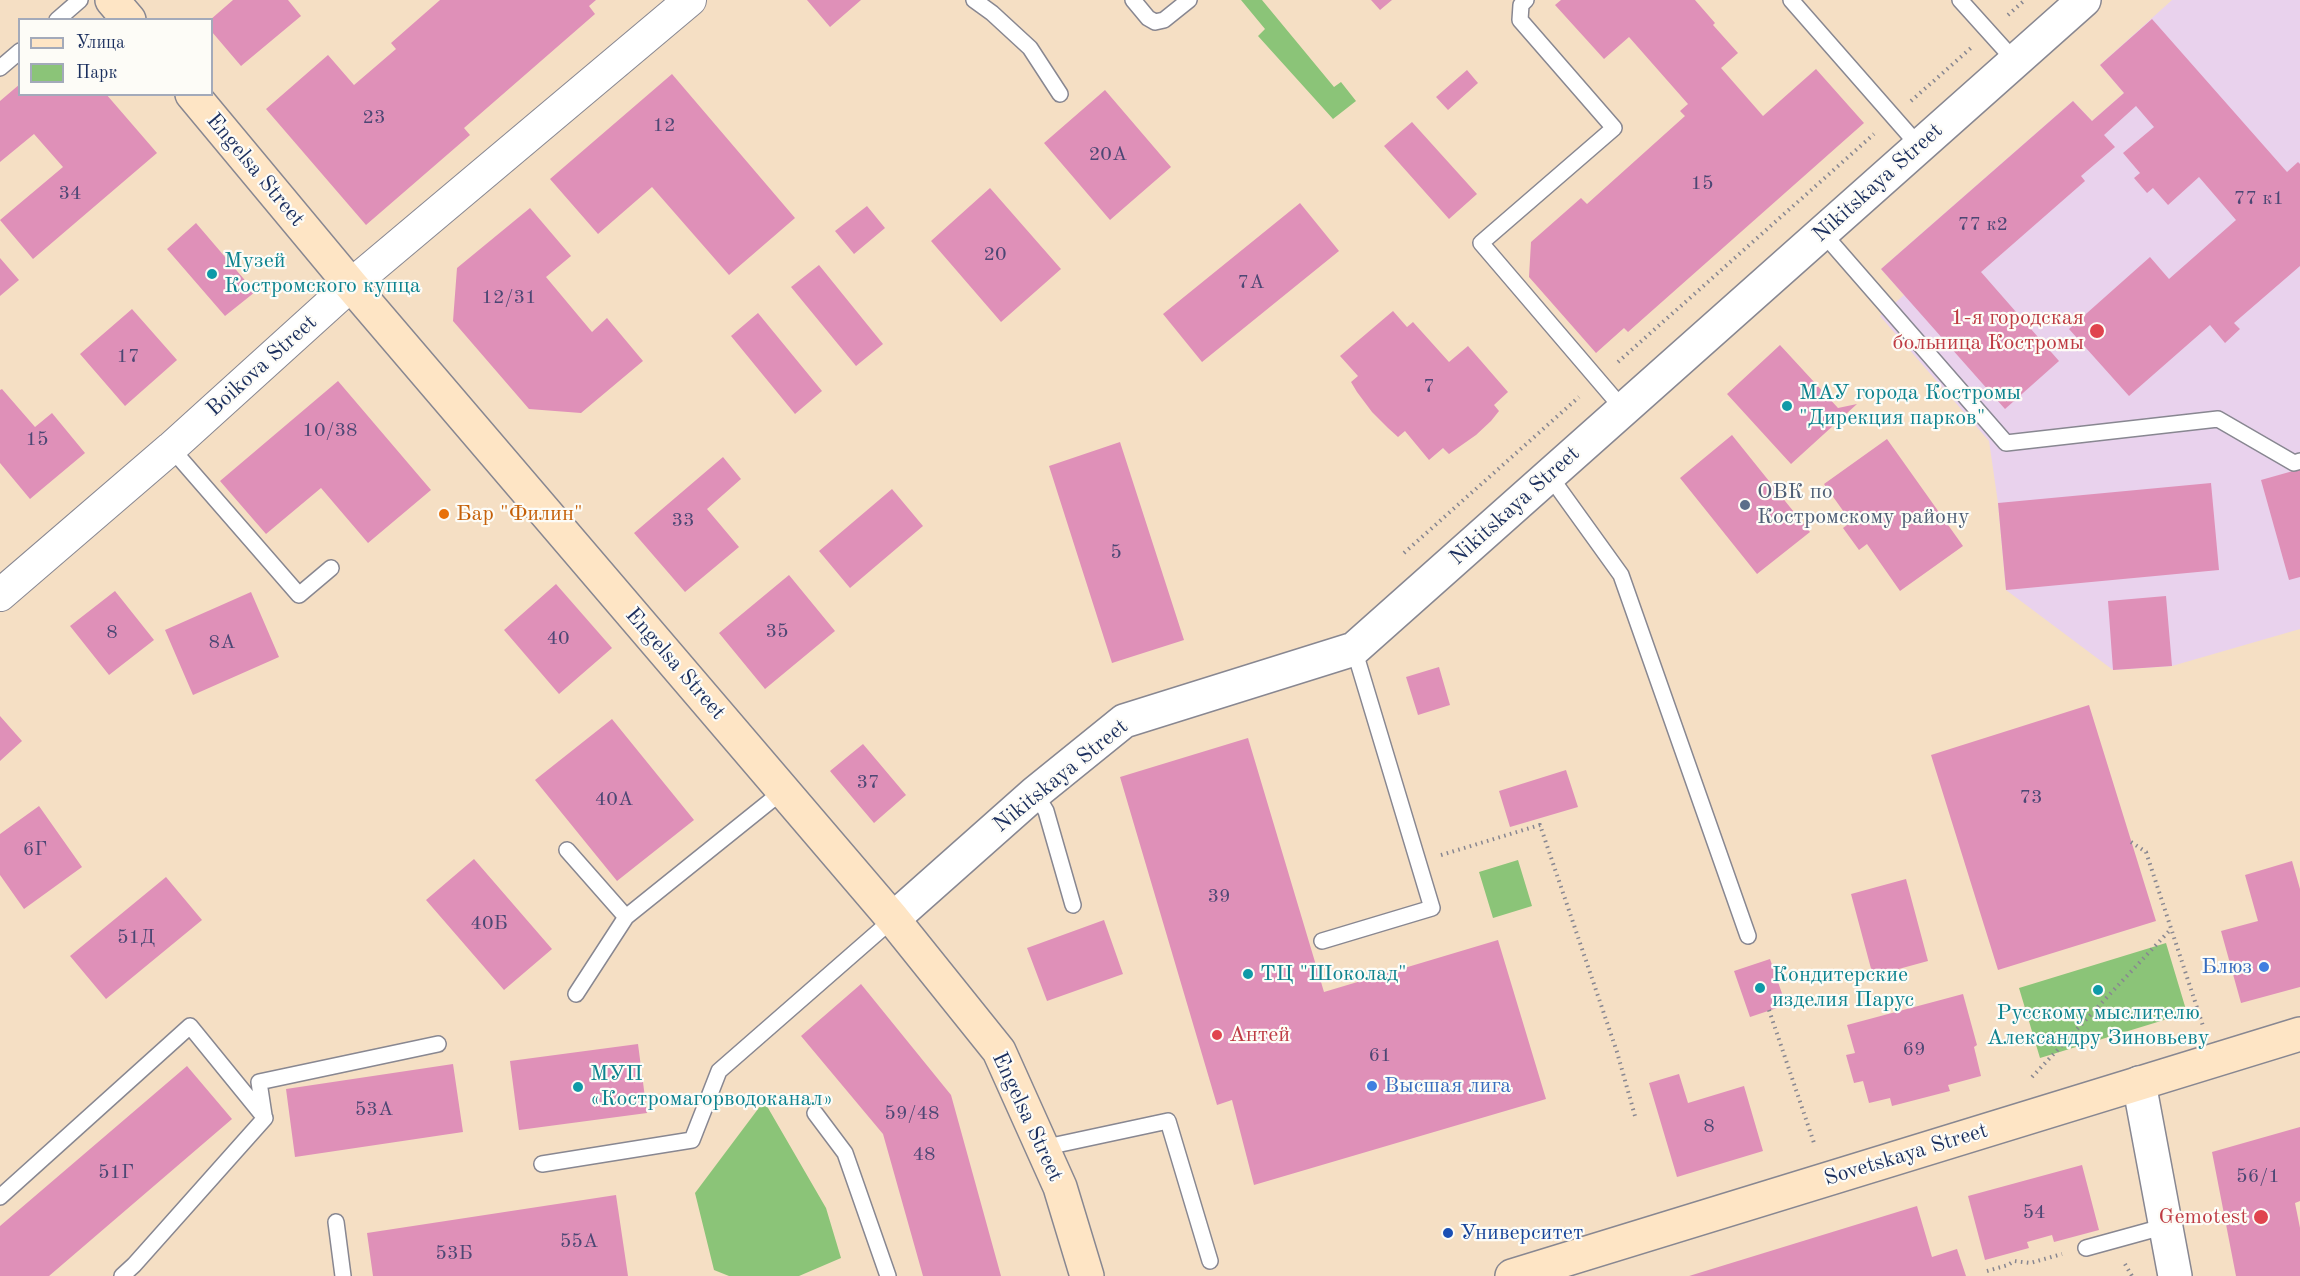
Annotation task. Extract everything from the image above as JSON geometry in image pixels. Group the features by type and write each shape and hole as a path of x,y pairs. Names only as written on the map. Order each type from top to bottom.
{"main road":[{"path":"112,0 127,18"},
{"name":"Engelsa Street","path":"194,96 351,285 893,919 999,1051 1060,1187 1087,1276"},
{"name":"Sovetskaya Street","path":"1512,1276 2300,1034"}],"street":[{"name":"Boikova Street","path":"0,595 171,448 351,285 690,0"},
{"name":"Nikitskaya Street","path":"893,919 1035,794 1124,721 1354,650 2084,0"},
{"path":"2139,1083 2175,1276"}],"lane":[{"path":"59,18 80,0"},
{"path":"974,0 992,13 1030,48 1060,94"},
{"path":"1133,0 1148,18 1155,22 1164,20 1189,0"},
{"path":"1526,0 1521,5 1520,20 1614,128 1481,243 1623,409"},
{"path":"1791,0 1919,146"},
{"path":"1960,0 2015,61"},
{"path":"0,68 18,53"},
{"path":"1822,232 2006,443 2218,419 2294,463 2300,461"},
{"path":"171,448 299,595 331,568"},
{"path":"1549,476 1621,575 1748,936"},
{"path":"1322,941 1432,908 1354,650"},
{"path":"576,994 626,917 784,790"},
{"path":"1035,794 1046,811 1073,905"},
{"path":"567,850 626,917"},
{"path":"542,1164 692,1140 719,1071 893,919"},
{"path":"0,1197 190,1026 265,1118"},
{"path":"122,1276 136,1271 265,1118 259,1082 438,1044"},
{"path":"815,1113 845,1153 888,1276"},
{"path":"1042,1148 1168,1121 1210,1261"},
{"path":"336,1222 344,1276"},
{"path":"2086,1248 2166,1226"}],"path":[{"path":"1404,553 2025,0"},
{"path":"1418,862 1540,825 1617,1052 1635,1116"},
{"path":"2131,842 2146,852 2203,1026"},
{"path":"2032,1077 2171,929"},
{"path":"1768,1010 1815,1146"},
{"path":"1987,1271 2014,1261 2030,1263 2086,1248"}],"shaded area":[{"name":"1-я городская больница Костромы","path":"2172,0 2300,0 2300,629 2172,666 2113,670 2006,590 1998,503 1989,441 1880,316 1904,295 1881,269 2073,101 2092,121 2124,93 2100,65"}],"green space":[{"path":"1241,0 1262,0 1334,87 1341,82 1356,101 1333,119 1258,36 1265,29"},
{"path":"1518,860 1532,906 1493,918 1479,872"},
{"path":"2166,943 2187,1013 2040,1058 2019,988"},
{"path":"764,1101 826,1208 841,1258 799,1276 729,1276 714,1270 695,1193"}],"building":[{"path":"233,0 288,0 301,16 241,66 213,33 212,18"},
{"path":"440,0 596,0 589,6 595,14 464,128 470,135 366,225 266,109 328,55 354,85 396,49 391,43"},
{"path":"807,0 861,0 830,27"},
{"path":"1371,0 1392,0 1380,10"},
{"path":"1561,0 1695,0 1738,53 1721,68 1763,116 1816,69 1864,123 1628,332 1624,328 1596,353 1529,277 1531,242 1581,198 1587,204 1685,116 1680,111 1688,104 1629,37 1604,59 1555,5"},
{"path":"2152,19 2287,172 2298,162 2300,164 2300,266 2234,323 2240,329 2225,343 2210,325 2129,396 2069,329 2150,257 2169,279 2236,220 2199,177 2168,205 2153,188 2147,193 2134,178 2140,173 2123,153 2154,127 2136,106 2104,135 2115,147 2081,176 2085,181 1981,272 2059,361 2005,409 1881,269 2073,101 2092,121 2124,93 2100,65"},
{"path":"1467,70 1478,83 1448,110 1436,97"},
{"path":"672,74 795,218 729,275 652,187 598,234 550,179"},
{"path":"18,86 18,96 108,96 157,153 33,259 0,220 63,167 34,134 0,162 0,101"},
{"path":"1105,90 1171,167 1110,220 1044,143"},
{"path":"1412,122 1477,194 1449,219 1384,146"},
{"path":"990,188 1061,269 1001,322 931,241"},
{"path":"1300,203 1339,251 1202,362 1163,314"},
{"path":"867,206 885,228 854,254 835,231"},
{"path":"530,208 571,256 546,277 592,332 607,318 643,361 581,413 529,409 453,321 457,268"},
{"path":"196,223 255,292 225,316 167,249"},
{"path":"0,258 19,280 0,296"},
{"path":"819,265 883,344 856,366 791,287"},
{"path":"132,309 177,360 125,406 80,354"},
{"path":"1393,311 1407,327 1413,322 1449,362 1468,346 1508,392 1494,405 1499,411 1491,421 1449,454 1443,448 1429,460 1405,431 1398,437 1372,412 1357,392 1351,382 1358,376 1340,356"},
{"path":"758,313 822,391 795,414 731,336"},
{"name":"МАУ города Костромы \"Дирекция парков\"","path":"1780,345 1838,408 1857,404 1791,464 1727,394"},
{"path":"338,381 431,490 368,543 321,488 266,534 220,481"},
{"path":"2,389 35,427 52,413 85,453 30,499 0,463 0,390"},
{"name":"ОВК по Костромскому району","path":"1732,435 1810,532 1757,574 1680,478"},
{"path":"1887,439 1963,546 1900,591 1867,544 1859,550 1843,528 1851,522 1824,484"},
{"path":"1120,442 1184,640 1112,663 1049,466"},
{"path":"723,457 741,479 707,509 739,547 685,592 634,533"},
{"path":"2300,469 2300,577 2289,580 2261,480"},
{"path":"2211,483 2219,570 2006,590 1998,503"},
{"path":"892,489 923,526 850,588 819,551"},
{"path":"789,575 835,631 765,689 719,633"},
{"path":"556,584 612,648 559,694 504,630"},
{"path":"115,591 154,640 109,675 70,626"},
{"path":"251,592 279,657 193,695 165,630"},
{"path":"2166,596 2172,666 2113,670 2108,601"},
{"path":"1439,667 1450,705 1418,715 1406,677"},
{"path":"2089,705 2156,921 1998,970 1931,755"},
{"path":"0,716 22,741 0,761"},
{"path":"612,719 694,820 617,881 535,780"},
{"name":"ТЦ \"Шоколад\"","path":"1248,738 1324,992 1498,940 1546,1099 1254,1185 1232,1100 1217,1105 1120,777"},
{"path":"863,744 906,795 874,823 830,771"},
{"path":"1566,770 1578,807 1510,827 1499,791"},
{"path":"39,806 82,867 24,909 0,875 0,834"},
{"path":"474,859 552,949 504,990 426,900"},
{"path":"2292,861 2300,889 2300,987 2241,1003 2221,931 2258,921 2245,875"},
{"path":"166,877 202,920 106,999 70,956"},
{"path":"1906,879 1928,961 1873,976 1851,894"},
{"path":"1104,920 1123,974 1047,1001 1027,948"},
{"name":"Кондитерские изделия Парус","path":"1770,959 1786,1005 1750,1017 1734,971"},
{"path":"861,984 951,1095 1001,1276 923,1276 883,1134 801,1036"},
{"path":"1963,994 1977,1045 1974,1047 1981,1076 1948,1085 1950,1091 1892,1106 1890,1098 1869,1103 1863,1081 1854,1083 1846,1055 1855,1053 1847,1025"},
{"name":"МУП «Костромагорводоканал»","path":"638,1044 647,1113 519,1130 510,1061"},
{"path":"453,1064 463,1132 295,1157 286,1089"},
{"path":"187,1066 232,1119 49,1276 0,1276 0,1226"},
{"path":"1679,1074 1688,1103 1744,1086 1763,1151 1677,1177 1649,1083"},
{"path":"2300,1127 2300,1201 2295,1203 2300,1228 2300,1276 2236,1276 2212,1152"},
{"path":"2082,1165 2099,1230 2054,1242 2052,1235 2027,1242 2029,1248 1985,1260 1968,1196"},
{"path":"616,1195 628,1276 373,1276 367,1233"},
{"path":"1917,1206 1932,1257 1957,1249 1966,1276 1689,1276"}],"place":[{"name":"Музей Костромского купца","path":"212,274"},
{"name":"1-я городская больница Костромы","path":"2097,331"},
{"name":"МАУ города Костромы \"Дирекция парков\"","path":"1787,406"},
{"name":"ОВК по Костромскому району","path":"1745,505"},
{"name":"Бар \"Филин\"","path":"444,514"},
{"name":"Блюз","path":"2264,967"},
{"name":"ТЦ \"Шоколад\"","path":"1248,974"},
{"name":"Кондитерские изделия Парус","path":"1760,988"},
{"name":"Русскому мыслителю Александру Зиновьеву","path":"2098,990"},
{"name":"Антей","path":"1217,1035"},
{"name":"Высшая лига","path":"1372,1086"},
{"name":"МУП «Костромагорводоканал»","path":"578,1087"},
{"name":"Gemotest","path":"2261,1217"},
{"name":"Университет","path":"1448,1233"}]}
